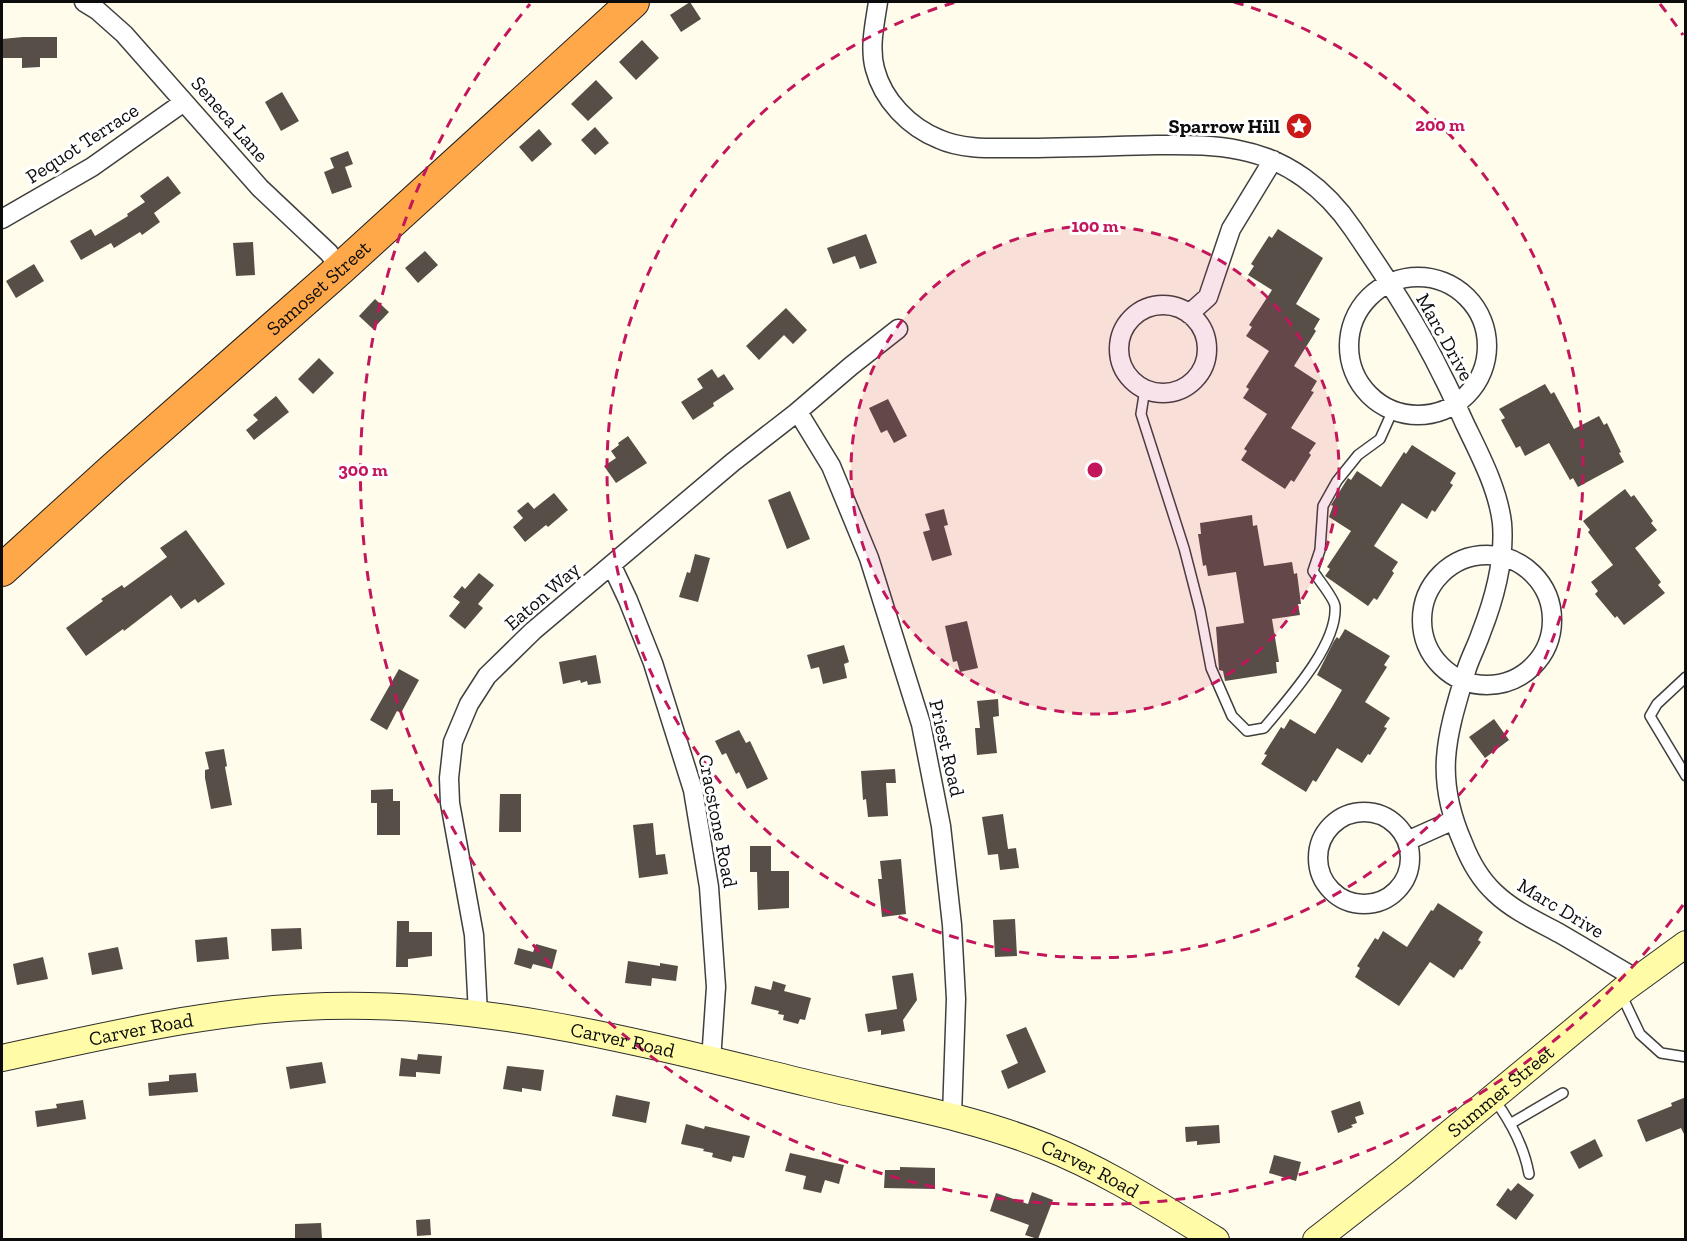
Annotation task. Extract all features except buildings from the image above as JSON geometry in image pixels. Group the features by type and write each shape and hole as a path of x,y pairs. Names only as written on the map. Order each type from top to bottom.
{"highway":[{"name":"Samoset Street","path":"2,570 335,261 604,2"},
{"name":"Samoset Street","path":"2,543 335,261 633,2"}],"street":[{"name":"Seneca Lane","path":"84,2 97,10 124,34 260,188 335,261"},
{"name":"Marc Drive","path":"878,2 872,44 874,66 879,80 896,108 909,121 940,140 963,146 1012,148 1204,145 1238,149 1274,160 1304,177 1331,201 1347,220 1427,348 1456,404 1495,493 1502,522 1500,556 1494,592 1455,704 1446,750 1444,772 1446,791 1454,820 1466,852 1494,892 1629,986"},
{"name":"Pequot Terrace","path":"2,219 92,167 184,102"},
{"path":"1189,314 1208,297 1230,229 1274,160"},
{"path":"1422,276 1439,279 1462,292 1479,312 1486,328 1488,345 1486,363 1480,379 1456,404 1425,415 1393,410 1377,402 1364,389 1355,374 1349,348 1353,322 1361,306 1373,293 1388,283 1422,276"},
{"path":"1161,305 1171,306 1189,314 1200,326 1206,342 1206,359 1198,375 1178,390 1162,393 1145,389 1129,378 1120,360 1119,341 1127,323 1142,310 1161,305"},
{"name":"Eaton Way","path":"478,1014 474,935 450,803 449,778 453,742 469,704 487,676 533,631 733,462 798,412 898,329"},
{"name":"Priest Road","path":"798,412 831,466 869,558 921,724 941,826 952,925 956,999 952,1116"},
{"path":"1500,556 1514,560 1527,568 1545,589 1551,603 1553,617 1548,645 1532,669 1520,677 1493,686 1464,682 1439,665 1430,653 1421,624 1426,595 1444,571 1456,562 1470,557 1500,556"},
{"name":"Cracstone Road","path":"612,566 653,663 693,790 709,887 716,987 711,1061"},
{"path":"1363,812 1381,816 1397,826 1407,841 1410,852 1408,874 1395,893 1375,903 1353,903 1342,898 1326,883 1321,873 1318,862 1321,844 1330,828 1345,817 1363,812"},
{"path":"1407,841 1454,820"},
{"name":"Summer Street","path":"1316,1239 1403,1172 1629,986 1686,944"},
{"name":"Carver Road","path":"2,1058 185,1019 279,1008 380,1006 478,1014 550,1025 952,1116 1013,1135 1073,1158 1216,1239"}],"lane":[{"path":"1145,389 1141,414 1184,548 1200,610 1211,668 1232,716 1247,731 1264,728 1309,673 1334,627 1335,603 1313,571 1320,550 1323,506 1337,481 1358,455 1380,439 1393,410"},
{"path":"1686,677 1657,704 1650,716 1686,776"},
{"path":"1629,986 1641,1034 1661,1053 1686,1056"},
{"path":"1510,1124 1563,1093"},
{"path":"1493,1097 1510,1124 1526,1160 1529,1174"}],"place":[{"name":"Sparrow Hill","path":"1299,126"}]}
